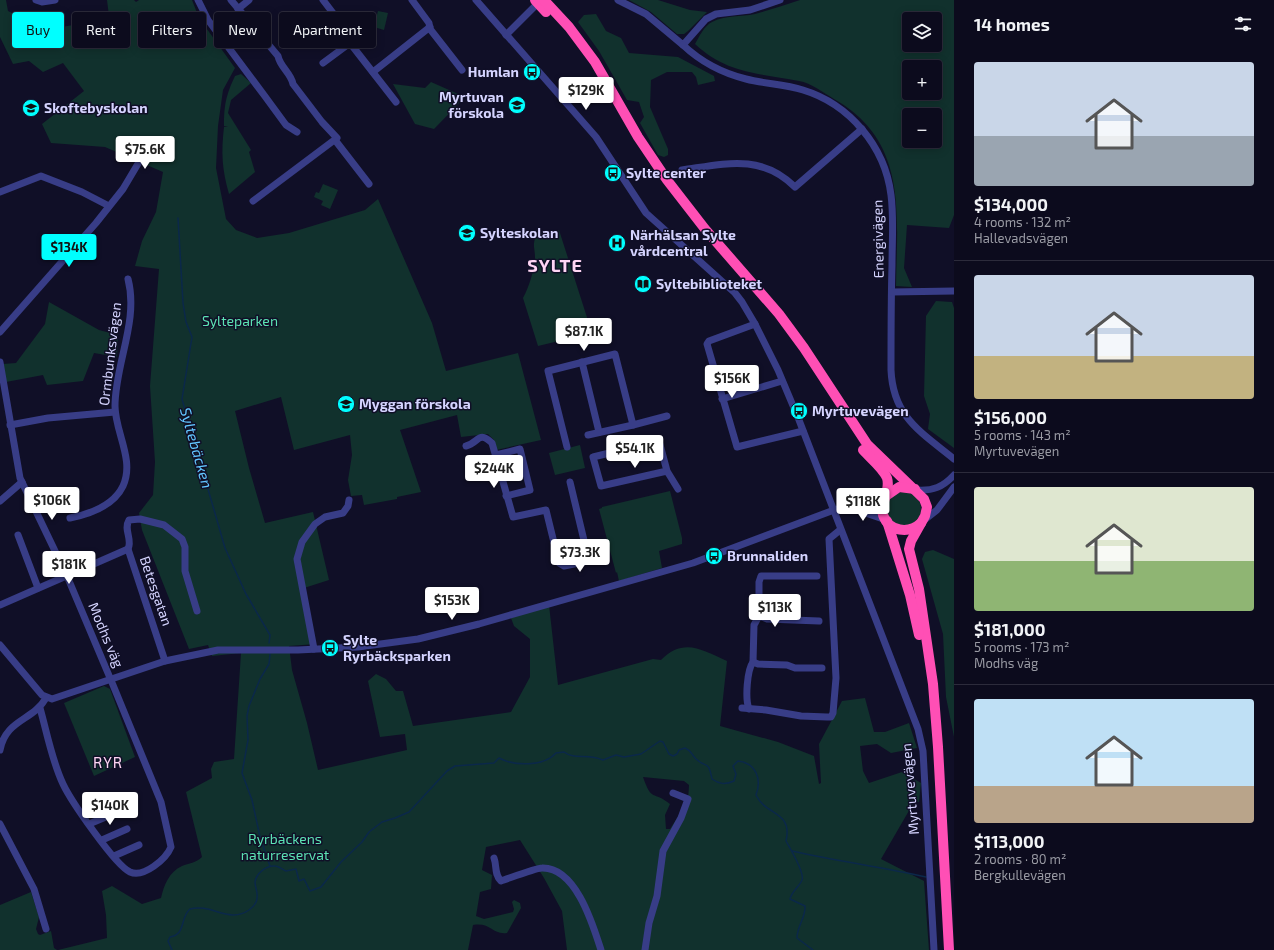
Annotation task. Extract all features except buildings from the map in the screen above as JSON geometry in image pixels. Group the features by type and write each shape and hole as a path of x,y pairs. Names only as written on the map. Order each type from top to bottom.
{"highway":[{"path":"535,0 552,17 577,47 593,71 647,163 677,205 774,318 800,353 851,434 886,476 888,482 883,510 910,595 922,657 930,716 943,950"},
{"path":"542,0 569,27 595,62 649,154 682,201 779,314 804,348 867,444 923,496 926,504 926,513 911,541 910,549 919,589 933,684 949,950"},
{"path":"886,497 899,487 916,489"},
{"path":"886,521 895,528 904,530 914,528 922,522"}],"street":[{"path":"36,0 42,2 55,0"},
{"path":"198,0 208,20 286,125 297,132"},
{"path":"231,0 278,56 279,61 292,78 293,84 322,122 327,125 338,138 253,201"},
{"path":"238,9 249,0"},
{"path":"323,0 332,12"},
{"path":"412,0 430,23 430,26 462,70"},
{"name":"Myrtuvevägen","path":"476,0 596,137 646,213 735,293 755,324 782,381 803,431 918,729 923,751 934,950"},
{"path":"506,35 542,0"},
{"name":"Energivägen","path":"619,0 646,14 704,62 747,80 784,85 817,95 841,110 862,129 873,143 881,159 891,194 891,383 896,402 907,420 954,460"},
{"path":"683,45 706,19 716,14 750,10 780,0"},
{"path":"373,72 430,26"},
{"path":"323,63 343,48"},
{"path":"354,48 396,102"},
{"path":"682,170 732,164 756,164 775,171 795,187 862,129"},
{"path":"335,140 369,184"},
{"path":"0,332 109,206 125,185 142,157 142,143"},
{"path":"0,192 38,176 44,176 82,192 109,206"},
{"name":"Ormbunksvägen","path":"70,518 81,516 110,503 123,486 127,464 115,412 116,397 128,328 131,291 128,279"},
{"path":"892,292 954,291"},
{"path":"755,324 707,342 722,399 737,447 803,431"},
{"path":"567,447 548,371 615,354 633,425"},
{"name":"Modhs väg","path":"0,362 18,472 67,576 161,802 171,847 163,857 143,872 130,872 124,868 114,856"},
{"path":"582,362 599,432"},
{"path":"722,399 782,381"},
{"path":"10,424 48,418 115,412"},
{"path":"588,435 667,416"},
{"path":"466,446 480,437 484,437 492,443 513,517 546,510 559,563 564,566 584,562 588,557 570,482"},
{"path":"667,471 601,486 593,457 659,441 667,471 678,489"},
{"path":"496,455 520,449 530,490 506,496"},
{"path":"916,489 928,490 940,487 954,475"},
{"path":"0,502 22,482"},
{"path":"922,522 937,510 954,487"},
{"path":"0,645 46,698 58,698 165,661 232,648 314,649 358,647 418,639 479,624 693,563 834,510 872,503 886,497"},
{"path":"314,649 297,559 302,542 315,524 325,518 343,513 348,506 349,500"},
{"path":"846,507 886,521"},
{"name":"Betesgatan","path":"165,661 128,549 130,544 127,527 129,520 140,519 164,524 182,539 184,544 185,571 197,611"},
{"path":"817,576 761,576 759,582 759,616 754,625 753,662 749,669 745,709 809,717 831,717 833,713 836,678 829,538 840,530"},
{"path":"18,535 38,588"},
{"path":"0,605 128,549"},
{"path":"759,616 764,618 819,621"},
{"path":"753,662 758,664 787,665 795,668 822,668"},
{"path":"0,750 8,730 23,717 40,708 46,698"},
{"path":"40,708 63,784 89,824 114,856 139,845"},
{"path":"645,950 649,923 657,896 663,851 681,818 688,800 673,794"},
{"path":"89,824 112,814 123,814"},
{"path":"0,824 34,889 46,929"},
{"path":"102,840 127,829"},
{"path":"0,845 8,841"},
{"path":"494,858 496,873 501,881 542,868 554,870 566,879 586,906 601,950"}],"green space":[{"path":"0,0 6,0 8,11 12,13 12,48 64,48 64,27 72,25 72,48 130,48 130,12 108,12 107,0 134,0 136,2 139,0 192,0 197,12 138,12 138,48 206,48 206,28 214,39 214,48 221,48 235,68 223,90 218,126 216,168 226,219 236,230 257,238 289,233 365,210 378,199 432,323 446,371 518,353 541,440 496,450 494,440 488,434 461,437 457,415 400,430 421,492 397,497 397,499 364,505 362,495 351,496 348,480 352,455 350,435 294,450 281,397 235,411 249,468 265,523 313,512 329,580 304,588 316,644 289,646 292,670 318,770 407,750 405,734 380,737 368,681 376,674 386,679 396,691 403,691 413,726 511,712 530,677 530,639 514,626 511,618 549,605 558,685 653,659 661,660 669,653 685,647 709,653 727,661 720,726 778,742 814,756 819,784 821,783 819,744 842,701 865,698 874,732 885,732 909,723 917,748 891,753 877,744 860,746 863,771 869,783 902,772 921,783 919,802 914,802 881,859 924,881 929,950 567,950 562,911 544,878 520,840 486,847 482,870 492,875 491,889 480,892 476,916 484,919 513,912 514,909 512,902 514,900 520,903 521,908 507,933 498,932 484,925 473,925 468,950 58,950 107,938 106,915 102,891 112,886 142,904 161,898 170,875 182,866 195,862 202,857 186,792 212,778 211,769 214,762 234,759 241,653 212,656 208,645 189,649 142,530 139,513 153,495 155,462 150,386 159,269 135,266 142,241 156,212 163,172 105,147 51,143 42,124 84,91 63,63 43,72 29,61 13,64 0,37","holes":["643,777 684,781 689,785 688,801 670,829 666,829 665,815 670,804 651,793"]},
{"path":"629,0 658,0 690,10 707,12 684,34 677,34 651,12"},
{"path":"800,0 954,0 954,215 949,228 907,225 904,268 912,287 896,286 897,232 893,181 886,157 875,136 858,116 817,88 808,84 799,81 757,74 731,67 707,54 695,44 702,32 712,22 728,17 755,14"},
{"path":"378,11 388,13 384,30 376,28"},
{"path":"596,14 606,31 621,38 629,53 678,57 714,76 715,81 698,85 696,77 692,72 667,72 651,80 650,107 668,149 668,155 664,157 658,155 640,123 644,117 639,102 627,100 599,51 578,22 584,15"},
{"path":"241,74 251,83 231,100 228,113 251,150 249,152 255,172 229,194 223,161 224,127 228,127 224,126 224,112 226,100 235,76"},
{"path":"431,82 465,97 434,129 415,124 393,84 425,88"},
{"path":"323,184 338,190 330,209 321,205 323,201 314,197 316,192 319,193"},
{"path":"559,230 592,333 538,346 523,298 534,268 534,245 536,235 546,231"},
{"path":"936,301 952,302 954,308 954,448 928,429 930,414 924,396 926,316"},
{"path":"49,302 99,330 118,335 117,357 94,353 83,381 47,385 43,375 6,382 3,364 16,363 45,324"},
{"path":"580,445 585,468 555,475 549,453"},
{"path":"670,491 682,538 682,544 659,551 662,568 619,581 599,509 602,507"},
{"path":"901,492 907,492 911,493 918,499 921,509 920,516 914,523 907,526 901,526 897,525 890,519 887,512 887,506 888,502 894,495"},
{"path":"933,550 954,559 954,737 946,697 943,634 922,559 925,552"},
{"path":"104,686 110,689 135,757 94,776 64,703"},
{"path":"31,892 39,917 36,929 38,934 40,935 51,931 54,948 57,950 0,950 0,905"}],"waterway":[{"name":"Syltebäcken","path":"178,218 183,303 186,322 192,337 182,399 225,548 246,594 270,635 269,643"},
{"name":"Syltebäcken","path":"270,654 269,664 260,679 249,706 247,716 248,740 242,773 252,800 260,837 270,866"},
{"path":"172,950 168,941 170,937 175,936 181,929 185,916 190,909 198,908 234,915 242,914 249,910 257,900 255,882 257,876 268,867 276,866 286,871 296,869 299,881 304,879 310,891 321,887 341,862 362,842 369,832 382,822 409,812 447,771 455,766 494,763 499,758 505,761 520,764 537,763 551,758 556,753 564,752 572,756 592,757 603,760 616,755 624,757 641,754 660,741 663,742 669,754 673,756 677,754 679,750 685,748 689,750 696,759 707,765 712,779 720,783 734,781 736,774 733,766 738,761 744,762 753,768 758,778 758,789 756,795 760,802 782,819 786,824 786,841 797,860 802,877 801,882 790,899 805,906 804,914 798,929 797,938 813,950"},
{"path":"792,851 926,877"}],"place":[{"name":"Humlan","path":"532,72"},
{"name":"Myrtuvan förskola","path":"517,105"},
{"name":"Skoftebyskolan","path":"31,108"},
{"name":"Sylte center","path":"613,173"},
{"name":"Sylteskolan","path":"467,233"},
{"name":"Närhälsan Sylte vårdcentral","path":"617,243"},
{"name":"Syltebiblioteket","path":"643,284"},
{"name":"Myggan förskola","path":"346,404"},
{"name":"Myrtuvevägen","path":"799,411"},
{"name":"Brunnaliden","path":"714,556"},
{"name":"Sylte Ryrbäcksparken","path":"330,648"}],"district":[{"name":"SYLTE","path":"555,266"},
{"name":"RYR","path":"108,763"}],"park label":[{"name":"Sylteparken","path":"240,321"},
{"name":"Ryrbäckens naturreservat","path":"285,848"}]}
